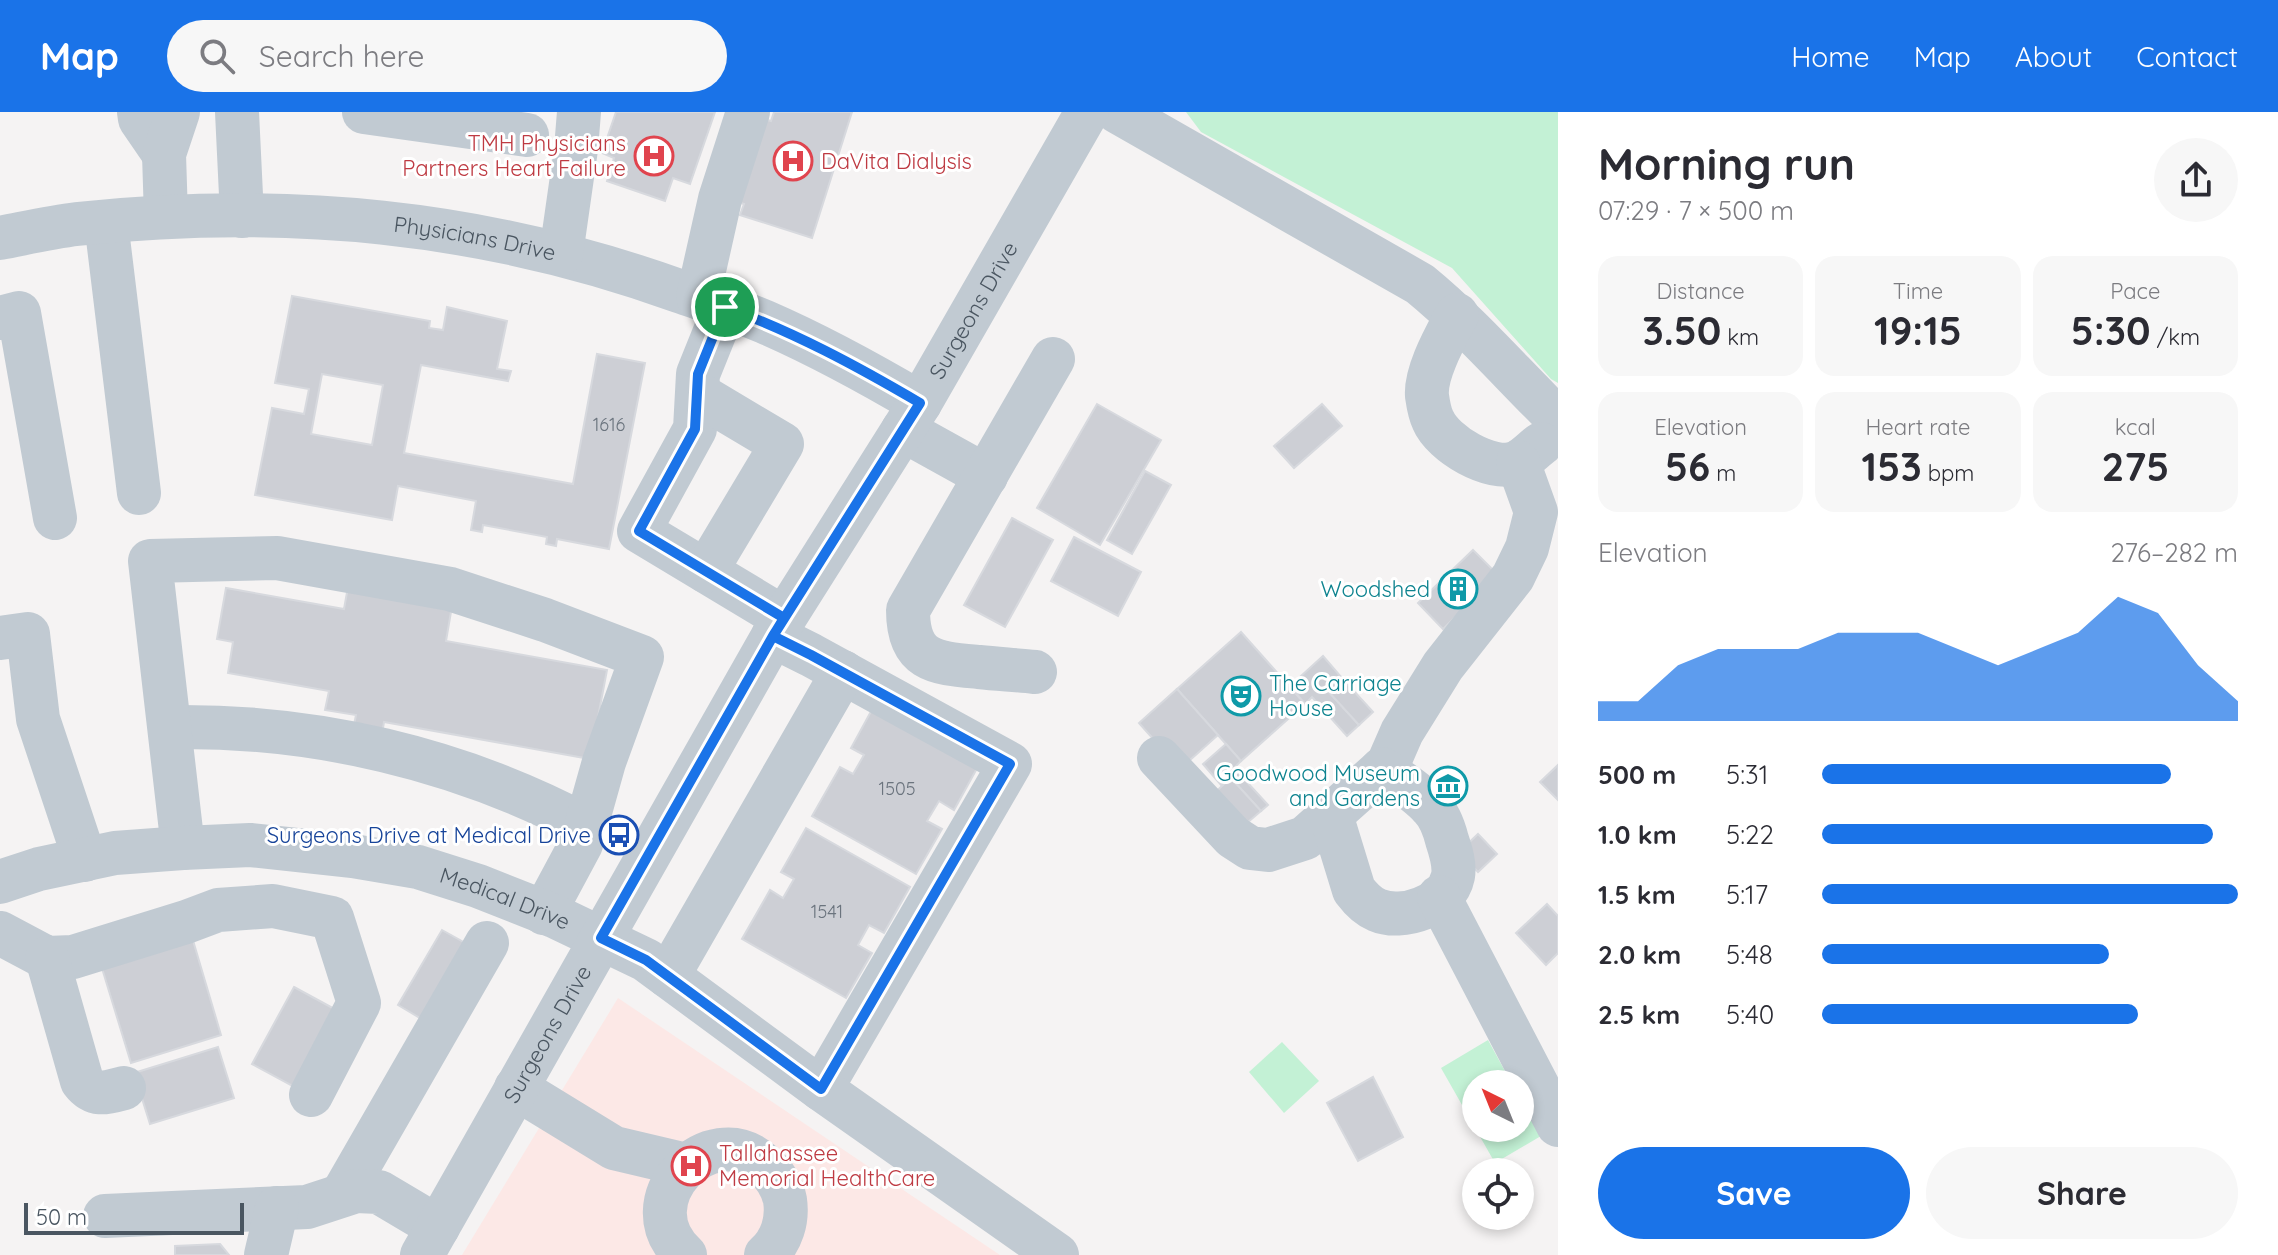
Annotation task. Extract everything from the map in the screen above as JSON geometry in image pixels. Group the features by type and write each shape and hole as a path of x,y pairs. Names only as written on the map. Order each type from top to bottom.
{"street":[{"path":"139,112 140,119 164,154"},
{"path":"166,217 164,154 178,112"},
{"path":"237,112 242,216"},
{"path":"364,112 527,135"},
{"path":"561,254 579,112"},
{"path":"748,112 720,199 712,302 698,374 695,429 639,531 706,571 843,672 1010,764 821,1089"},
{"name":"Surgeons Drive","path":"430,1241 778,627 911,416 1087,112"},
{"path":"1118,112 1420,284 1457,315 1558,419"},
{"name":"Physicians Drive","path":"0,238 75,225 166,217 291,215 363,219 463,233 561,254 646,278 763,321 853,364 911,416 986,476"},
{"path":"106,222 139,493"},
{"path":"0,318 19,313 55,518"},
{"path":"1457,315 1436,355 1427,393 1434,422 1452,442 1480,460 1500,466 1518,462 1558,430"},
{"path":"1035,672 938,664 919,650 908,630 908,610 1053,359"},
{"path":"698,394 782,444 706,571"},
{"path":"1159,758 1233,837 1250,848 1268,850 1305,838 1388,764 1402,732 1443,666 1513,577 1527,548 1536,512 1518,462"},
{"path":"183,848 150,561 277,558 450,589 545,620 642,657 604,762 581,844 544,913"},
{"path":"0,638 28,634 38,719 85,860"},
{"path":"668,976 843,672"},
{"path":"170,727 218,726 334,739 412,757 482,778 543,803 586,826"},
{"path":"1331,815 1354,890 1377,910 1397,913 1416,911 1446,891 1453,878 1454,862 1442,823 1432,808 1382,769"},
{"path":"239,846 246,908"},
{"name":"Medical Drive","path":"0,882 39,869 115,853 239,846 340,854 418,867 478,886 646,960 821,1089 1057,1255"},
{"path":"1439,897 1558,1125"},
{"path":"0,933 47,958 73,957 218,910 273,906 332,918 359,1003 311,1095"},
{"path":"342,1195 487,943"},
{"path":"47,958 82,1081 88,1089 101,1094 124,1088"},
{"path":"516,1088 614,1148 686,1165"},
{"path":"614,1148 678,1246"},
{"path":"678,1246 666,1217 667,1198 674,1180 686,1165 702,1155 721,1150 740,1152 758,1159 773,1173 783,1191 787,1211 783,1232 766,1255"},
{"path":"105,1216 307,1207 356,1191 379,1192 430,1241"},
{"path":"266,1255 277,1208"}],"shaded area":[{"name":"Tallahassee Memorial HealthCare","path":"618,998 1000,1255 462,1255"}],"green space":[{"path":"1186,112 1558,112 1558,383 1551,379 1452,268 1201,132"},
{"path":"1488,1040 1504,1070 1462,1070 1462,1105 1441,1068"},
{"path":"1282,1042 1319,1081 1284,1113 1249,1072"},
{"path":"1534,1123 1541,1136 1534,1140"},
{"path":"1483,1142 1531,1142 1504,1158 1492,1158"}],"building":[{"name":"TMH Physicians Partners Heart Failure","path":"616,112 715,112 690,184 673,178 665,201 607,181 614,158 602,153"},
{"name":"DaVita Dialysis","path":"774,112 852,112 812,238 740,215 744,204 737,202 764,119 771,121"},
{"path":"292,296 430,321 429,328 443,330 447,307 507,321 497,369 511,371 508,381 421,365 404,453 573,484 597,354 645,363 609,549 557,539 556,546 546,544 547,537 483,525 482,532 471,530 476,501 398,486 392,520 255,495 272,408 304,414 309,389 275,383","holes":["322,374 383,385 372,445 311,434"]},
{"path":"1097,404 1161,440 1100,545 1037,508"},
{"path":"1322,404 1342,426 1294,468 1274,446"},
{"path":"1145,471 1171,485 1132,554 1107,540"},
{"path":"1012,518 1053,540 1005,627 964,605"},
{"path":"1074,537 1141,572 1118,616 1051,581"},
{"name":"Woodshed","path":"1473,550 1498,575 1443,629 1418,603"},
{"path":"348,587 452,606 446,641 607,670 590,759 384,722 381,740 352,735 356,715 325,710 329,691 228,673 233,642 217,639 226,588 344,609"},
{"name":"The Carriage House","path":"1241,632 1305,704 1241,761 1177,689"},
{"path":"1323,656 1341,677 1327,690 1359,725 1347,736 1312,697 1305,704 1290,686"},
{"path":"1341,677 1373,712 1359,725 1327,690"},
{"path":"1177,689 1218,735 1180,769 1139,723"},
{"path":"875,704 980,763 954,810 939,801 927,821 942,829 916,874 812,816 840,767 853,774 864,755 851,748"},
{"path":"1226,744 1241,761 1234,768 1268,805 1261,811 1231,778 1222,786 1203,764"},
{"path":"1558,765 1558,800 1540,782"},
{"path":"1231,778 1261,811 1241,828 1212,795"},
{"path":"806,828 910,887 884,933 869,925 858,945 872,953 846,998 742,939 770,890 783,898 794,879 781,872"},
{"path":"1478,834 1497,854 1478,872 1459,852"},
{"path":"1547,904 1558,916 1558,953 1546,965 1516,933"},
{"path":"442,930 474,948 430,1024 398,1005"},
{"path":"192,937 221,1035 131,1063 101,965"},
{"path":"294,987 340,1012 298,1089 252,1064"},
{"path":"218,1047 234,1098 150,1124 134,1073"},
{"path":"1373,1077 1403,1137 1358,1161 1327,1103"},
{"path":"220,1244 229,1255 175,1255 175,1246"}],"place":[{"name":"TMH Physicians Partners Heart Failure","path":"654,156"},
{"name":"DaVita Dialysis","path":"793,161"},
{"name":"Woodshed","path":"1458,589"},
{"name":"The Carriage House","path":"1241,696"},
{"name":"Goodwood Museum and Gardens","path":"1448,786"},
{"name":"Surgeons Drive at Medical Drive","path":"619,835"},
{"name":"Tallahassee Memorial HealthCare","path":"691,1166"}],"route":[{"path":"725,307 698,374 695,429 639,531 784,618 773,636 601,938 646,960 821,1089 1010,764 773,636 920,403 853,364 763,321 725,307"}]}
